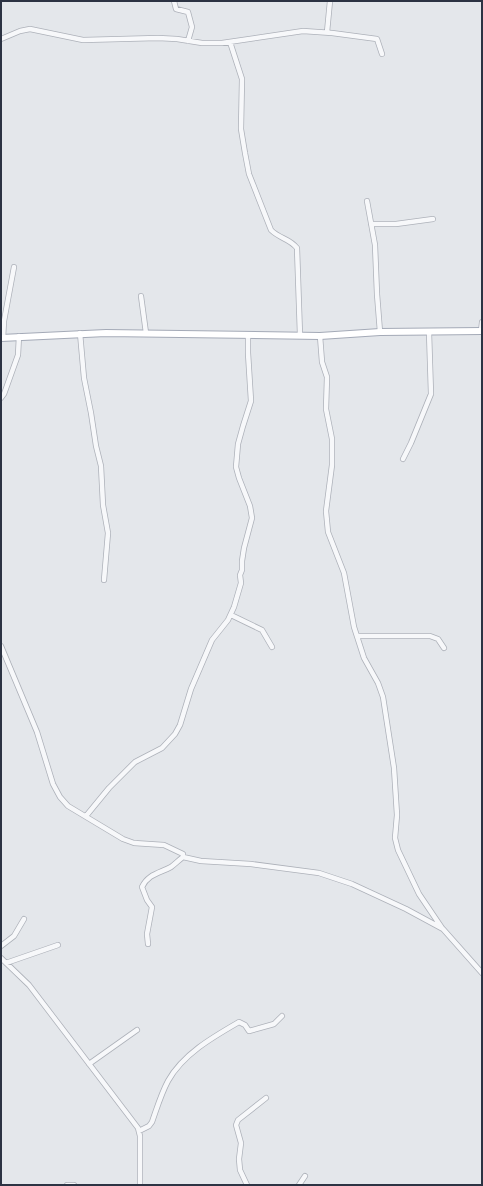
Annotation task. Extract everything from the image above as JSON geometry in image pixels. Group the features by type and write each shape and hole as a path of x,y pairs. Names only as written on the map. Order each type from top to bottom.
{"main road":[{"path":"2,338 80,333 320,336 380,332 481,332"}],"street":[{"path":"174,1 176,9 188,12 192,27 188,41"},
{"path":"327,32 330,1"},
{"path":"1,39 20,31 30,29 83,40 158,38 202,43 230,42 303,31 327,32 376,39 382,54"},
{"path":"230,42 242,78 241,129 249,174 271,230 277,236 291,241 297,248 300,335"},
{"path":"367,201 375,245 380,332"},
{"path":"371,224 396,224 420,222 433,219"},
{"path":"2,338 14,267"},
{"path":"141,296 146,333"},
{"path":"481,332 482,322"},
{"path":"403,459 412,443 431,394 429,332"},
{"path":"80,333 84,378 101,466 103,505 108,533 104,580"},
{"path":"86,816 116,781 135,762 162,748 175,734 180,724 191,689 212,640 231,615 241,583 240,575 242,570 244,548 252,518 250,506 238,478 236,467 238,444 242,426 251,401 248,335"},
{"path":"1,398 4,394 18,355 19,336"},
{"path":"320,336 322,362 326,377 326,409 332,439 332,465 326,510 328,532 344,573 353,621 364,658 378,683 383,697 394,768 397,815 395,838 398,850 419,894 432,914 443,930 482,973"},
{"path":"231,615 262,630 272,646"},
{"path":"357,636 430,636 438,639 444,648"},
{"path":"1,646 37,732 53,784 60,797 68,806 123,839 134,843 164,845 183,854 183,857 201,861 251,864 319,873 352,884 383,898 443,930"},
{"path":"148,944 147,934 152,907 147,900 142,887 144,882 151,875 172,866 183,857"},
{"path":"432,914 433,925"},
{"path":"1,946 14,936 24,919"},
{"path":"6,963 58,945"},
{"path":"1,958 30,985 134,1122 139,1131 140,1185"},
{"path":"139,1131 149,1126 152,1122 162,1094 175,1071 203,1044 239,1022 245,1025 249,1031 274,1024 282,1016"},
{"path":"89,1064 137,1030"},
{"path":"247,1185 240,1170 239,1159 241,1143 236,1126 238,1120 266,1098"},
{"path":"299,1185 305,1176"},
{"path":"67,1185 74,1185"}]}
